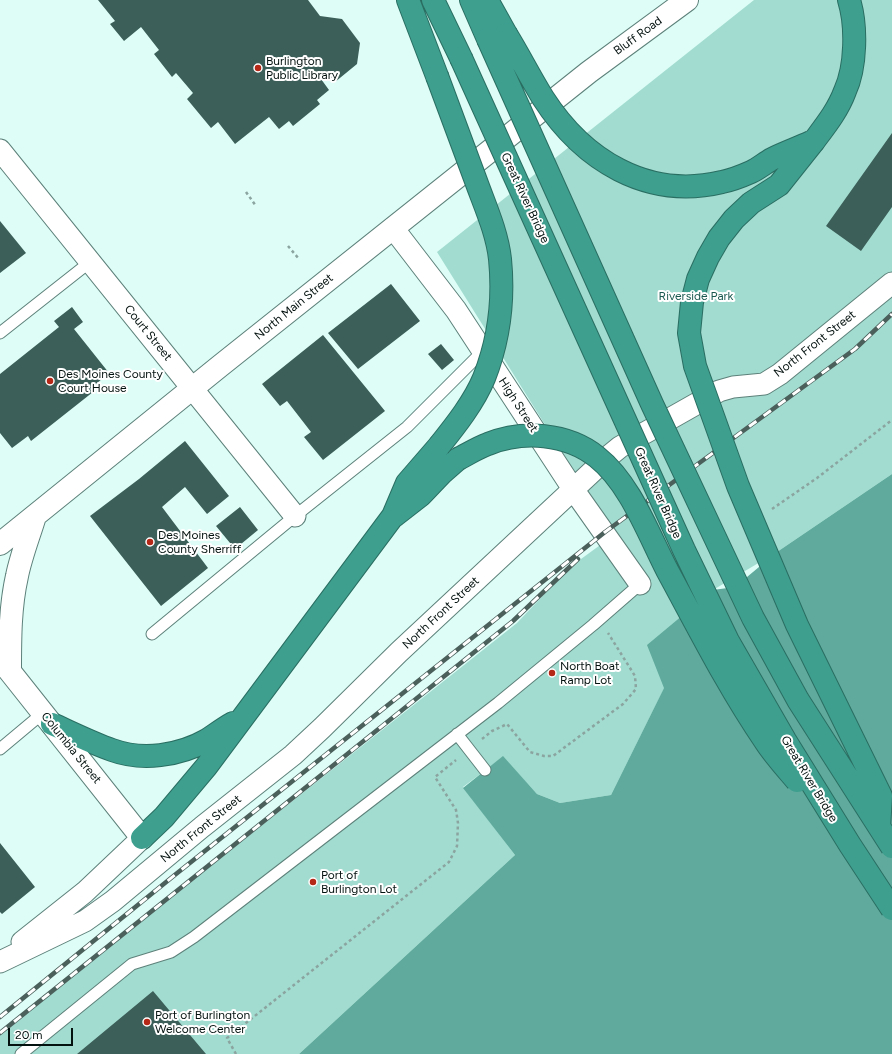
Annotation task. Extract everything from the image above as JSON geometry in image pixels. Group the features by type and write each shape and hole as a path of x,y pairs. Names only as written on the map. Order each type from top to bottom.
{"highway":[{"path":"142,838 164,817 183,795 246,714 393,516 407,483 439,446 472,400 484,379 492,356 497,332 501,295 500,257 492,224 408,0"},
{"name":"Great River Bridge","path":"433,0 546,244 684,550 725,634 785,740 850,845 892,909"},
{"path":"471,0 565,126 588,150 612,167 638,178 668,186 694,187 723,182 751,172 771,160 814,141"},
{"path":"487,0 497,36 652,404 752,618 798,700 892,847"},
{"path":"849,0 854,28 853,60 846,90 832,118 780,185 751,203 734,219 719,238 708,256 698,279 692,302 690,334 695,366 738,486 797,625 881,796 879,827"},
{"path":"393,516 421,495 458,459 489,444 525,436 548,436 565,440 581,447 597,457 611,470 630,498 728,683 765,742 850,845"},
{"path":"48,719 113,750 133,755 154,756 173,753 206,740 246,714"}],"main road":[{"name":"Bluff Road","path":"589,72 687,0"},
{"name":"North Main Street","path":"0,544 589,72"},
{"path":"5,665 17,574 35,516"},
{"name":"Columbia Street","path":"5,665 142,838"}],"street":[{"name":"Court Street","path":"0,150 295,516"},
{"name":"High Street","path":"393,228 456,310 573,489 605,532 640,584"},
{"name":"North Front Street","path":"0,961 85,921 113,901 202,827 293,755 399,652 620,447 719,391 733,387 764,384 780,374 892,283"},
{"name":"North Front Street","path":"0,961 85,892 142,838"}],"lane":[{"path":"0,333 90,262"},
{"path":"152,634 295,516 408,427 483,350"},
{"path":"21,1054 132,964 171,952 194,937 457,734 582,634 640,584"},
{"path":"0,749 48,719"},
{"path":"457,734 485,770"}],"path":[{"path":"246,192 256,206"},
{"path":"288,246 299,259"},
{"path":"768,511 817,478 892,420"},
{"path":"236,1054 227,1038 449,862 457,846 458,823 456,810 435,777 492,731 507,724 530,752 544,756 553,756 623,704 636,689 635,676 608,632 613,628"}],"green space":[{"name":"Riverside Park","path":"754,0 892,0 892,474 777,552 713,590 611,795 560,803 537,794 503,757 463,787 515,855 299,1054 0,1054 0,1033 517,623 570,567 614,535 437,252"}],"shaded area":[{"path":"892,474 892,1054 299,1054 515,855 463,788 503,756 537,794 560,803 611,795 664,688 647,645 713,590 735,587 777,552"}],"building":[{"name":"Burlington Public Library","path":"98,0 308,0 320,16 342,19 360,43 357,64 335,82 321,79 329,90 317,100 320,104 293,126 289,121 279,129 269,117 235,144 218,122 211,128 187,99 193,93 176,73 172,77 154,54 159,50 141,27 124,41 110,24 115,21"},
{"path":"892,133 892,207 861,251 826,226"},
{"path":"0,221 26,253 0,273"},
{"path":"391,284 420,321 358,369 328,333"},
{"name":"Des Moines County Court House","path":"72,307 83,322 74,329 109,373 90,389 93,392 31,441 28,436 12,448 0,433 0,374 59,327 54,321"},
{"path":"323,335 385,411 323,460 304,437 311,432 287,401 280,406 262,384"},
{"path":"441,344 454,360 442,370 428,354"},
{"name":"Des Moines County Sherriff","path":"185,441 229,496 207,514 185,487 162,507 208,568 161,606 90,516 139,479"},
{"path":"240,507 258,530 235,549 216,526"},
{"path":"0,843 35,887 2,914 0,912"},
{"name":"Port of Burlington Welcome Center","path":"153,991 206,1054 77,1054"}],"railway":[{"path":"0,1017 176,874 605,532 855,349 892,314"},
{"path":"0,1033 513,621 578,559"}],"place":[{"name":"Burlington Public Library","path":"258,68"},
{"name":"Des Moines County Court House","path":"50,381"},
{"name":"Des Moines County Sherriff","path":"150,542"},
{"name":"North Boat Ramp Lot","path":"552,673"},
{"name":"Port of Burlington Lot","path":"313,882"},
{"name":"Port of Burlington Welcome Center","path":"147,1022"}]}
